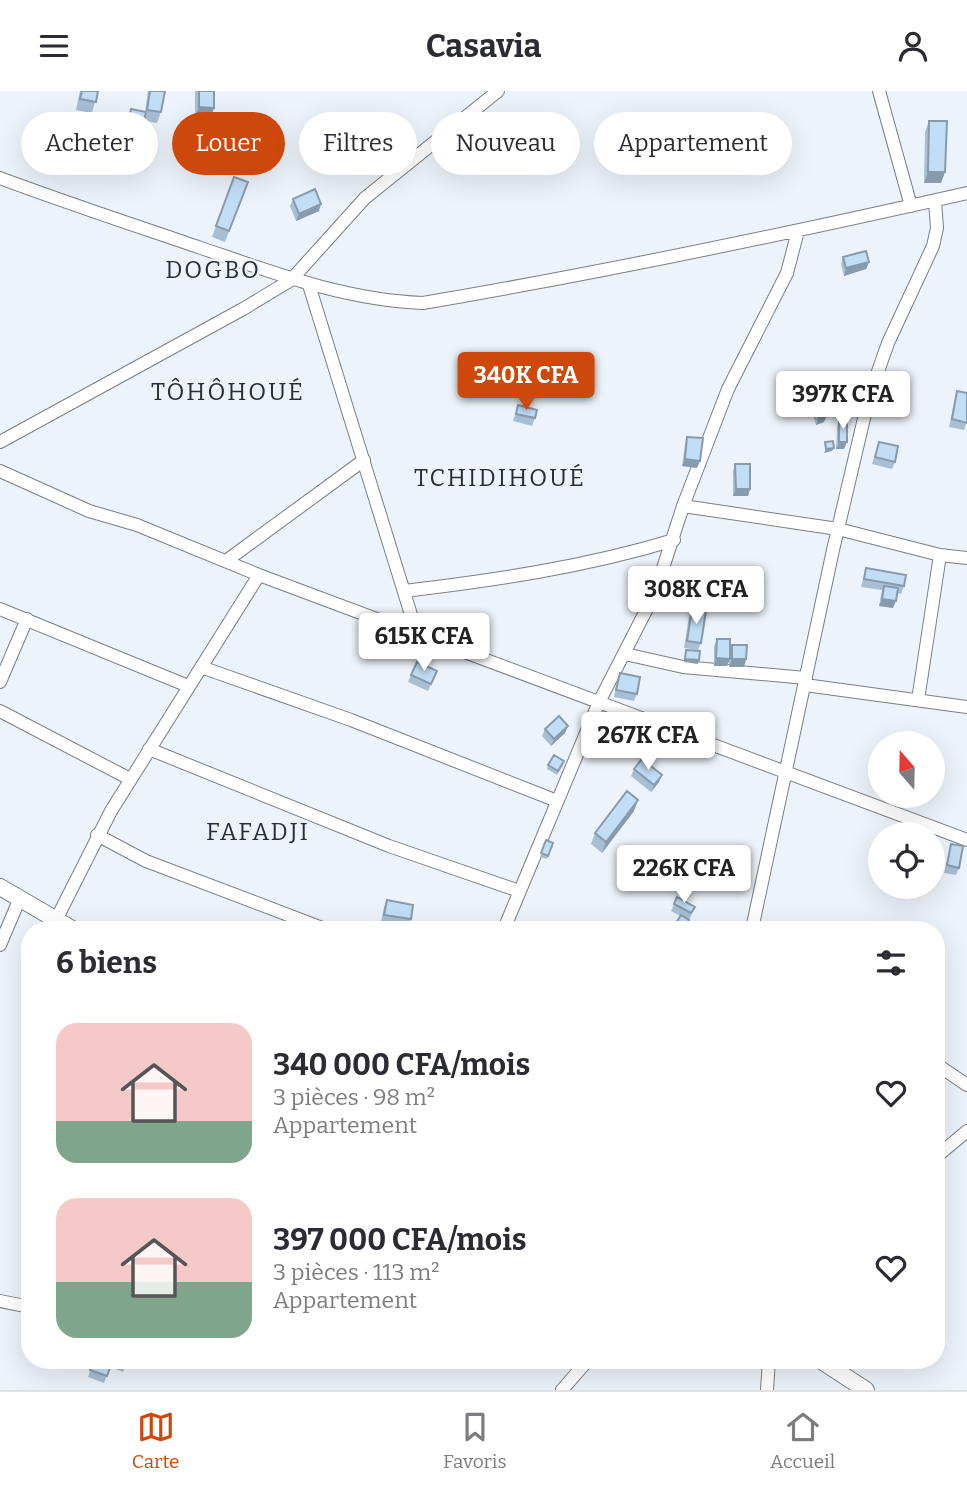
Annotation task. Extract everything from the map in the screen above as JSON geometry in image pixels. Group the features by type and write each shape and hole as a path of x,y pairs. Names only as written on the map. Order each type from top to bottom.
{"main road":[{"path":"0,887 56,920"},
{"path":"834,1369 866,1390"}],"street":[{"path":"0,442 291,280 365,198 498,91"},
{"path":"879,91 911,206"},
{"path":"0,178 291,280 389,302 423,303 610,270 967,193"},
{"path":"755,921 838,529 869,397 888,343 933,246 937,228 934,201"},
{"path":"507,921 599,702 655,593 683,506 728,389 787,273 798,231"},
{"path":"309,285 417,634"},
{"path":"226,561 364,460"},
{"path":"0,471 89,511 137,526 259,575 967,840"},
{"path":"683,506 838,529 940,555 967,558"},
{"path":"404,591 506,579 559,569 674,540"},
{"path":"918,700 940,555"},
{"path":"56,920 97,835 259,575"},
{"path":"0,609 188,686"},
{"path":"0,682 27,619"},
{"path":"625,654 683,667 806,681 967,707"},
{"path":"201,667 351,720 557,801"},
{"path":"0,711 130,779"},
{"path":"149,749 389,846 519,891"},
{"path":"97,835 146,861 304,921"},
{"path":"0,945 20,898"},
{"path":"945,1070 967,1085"},
{"path":"945,1149 967,1131"},
{"path":"0,1301 21,1305"},
{"path":"562,1390 580,1369"},
{"path":"767,1390 768,1369"}],"building":[{"path":"82,91 98,91 96,102 80,99"},
{"path":"150,91 165,91 161,112 147,110"},
{"path":"199,91 214,91 214,108 199,107"},
{"path":"929,121 947,121 945,172 928,172"},
{"path":"234,177 248,182 229,231 216,226"},
{"path":"315,189 321,204 299,214 293,199"},
{"path":"866,251 869,262 846,268 843,257"},
{"path":"957,391 967,393 967,423 952,419"},
{"path":"822,398 827,415 819,417 814,400"},
{"path":"518,405 537,410 535,418 516,414"},
{"path":"839,420 847,421 847,442 839,442"},
{"path":"687,437 703,438 700,461 685,459"},
{"path":"833,441 834,448 826,449 825,442"},
{"path":"879,442 898,446 895,462 875,457"},
{"path":"735,464 750,464 750,489 736,489"},
{"path":"866,568 906,575 904,586 864,579"},
{"path":"884,586 898,588 896,601 882,599"},
{"path":"692,609 706,611 701,643 687,641"},
{"path":"717,639 730,639 730,659 716,658"},
{"path":"732,645 747,645 746,659 732,659"},
{"path":"686,650 700,651 699,660 685,659"},
{"path":"417,662 437,671 431,684 411,675"},
{"path":"620,673 640,677 637,694 616,690"},
{"path":"559,716 568,726 554,739 545,729"},
{"path":"554,755 564,761 558,771 548,765"},
{"path":"642,759 662,775 654,785 634,769"},
{"path":"627,791 638,800 606,842 595,833"},
{"path":"546,840 553,843 548,856 541,853"},
{"path":"951,844 963,846 959,868 947,865"},
{"path":"677,897 695,907 691,913 674,904"},
{"path":"387,900 413,905 411,919 384,915"},
{"path":"681,915 689,920 688,921 677,921"},
{"path":"90,1369 110,1369 107,1376"}],"district":[{"name":"DOGBO","path":"213,270"},
{"name":"TÔHÔHOUÉ","path":"228,392"},
{"name":"TCHIDIHOUÉ","path":"500,478"},
{"name":"FAFADJI","path":"258,832"}]}
